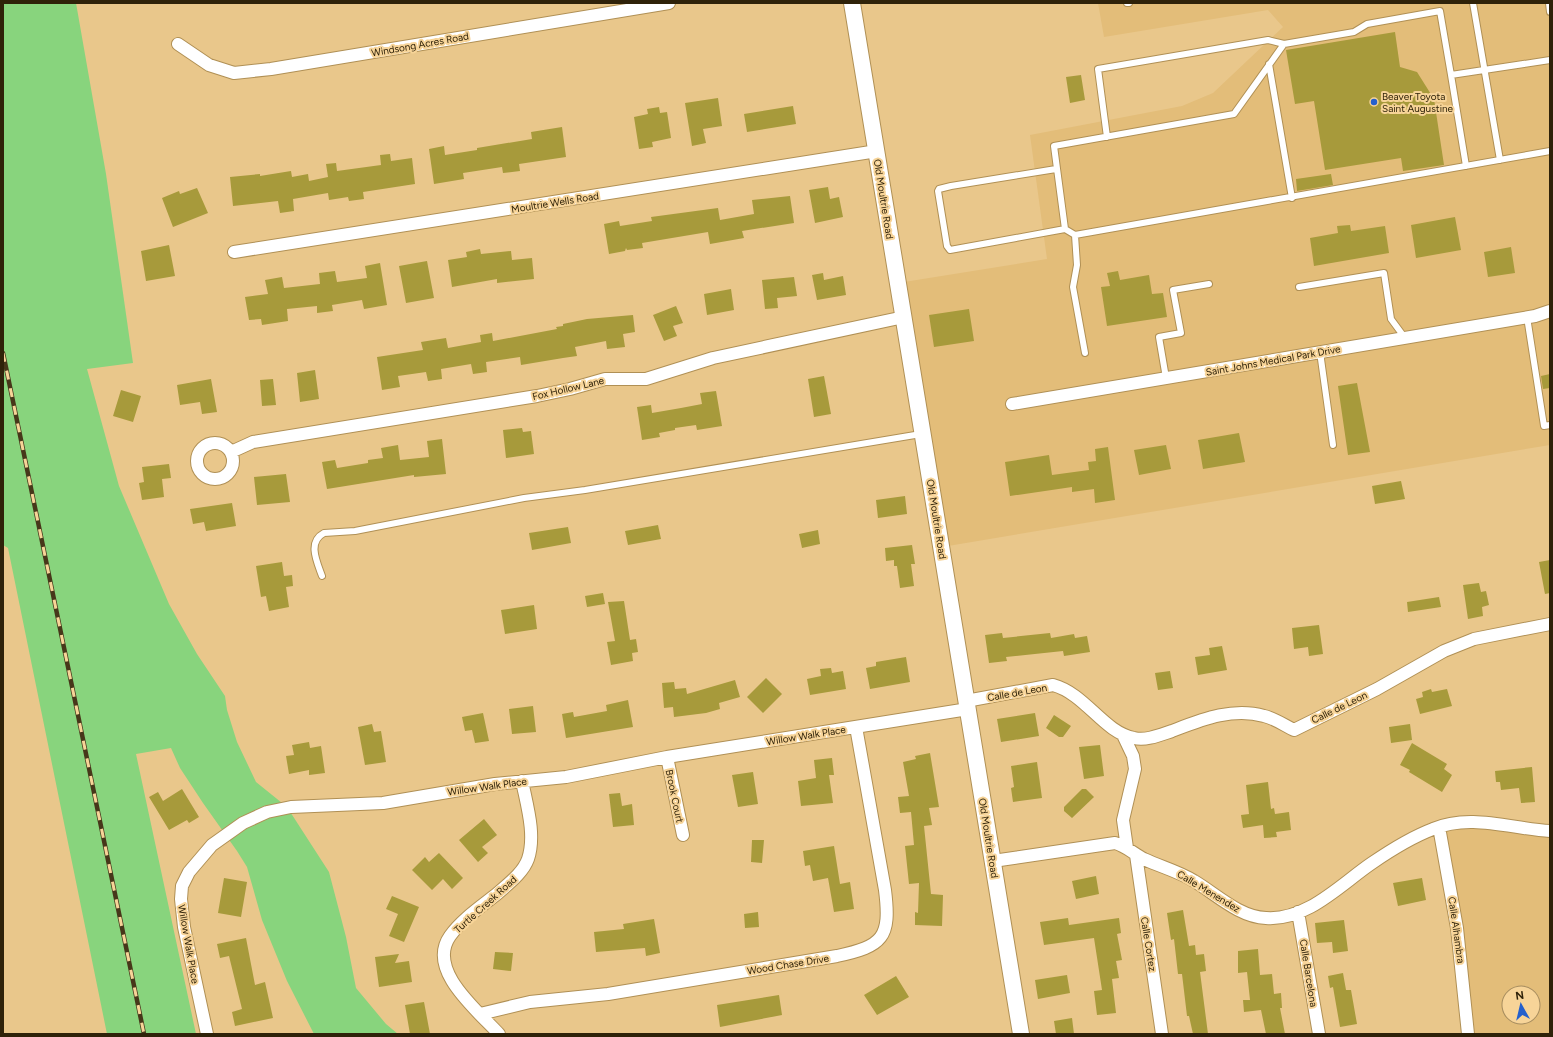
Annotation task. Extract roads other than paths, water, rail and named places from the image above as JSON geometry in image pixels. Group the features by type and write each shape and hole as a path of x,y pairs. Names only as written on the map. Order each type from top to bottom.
{"main road":[{"name":"Old Moultrie Road","path":"852,3 1021,1034"}],"street":[{"name":"Windsong Acres Road","path":"178,44 209,65 234,73 271,69 669,3"},
{"name":"Moultrie Wells Road","path":"234,252 876,151"},
{"name":"Saint Johns Medical Park Drive","path":"1531,317 1550,311"},
{"name":"Saint Johns Medical Park Drive","path":"1012,404 1531,317 1550,316"},
{"name":"Fox Hollow Lane","path":"231,452 253,442 537,396 570,389 605,379 646,379 713,358 904,317"},
{"name":"Calle de Leon","path":"967,705 1053,685 1062,688 1094,710 1111,728 1123,735 1143,739 1235,712 1250,712 1265,716 1294,730 1376,689 1444,651 1474,639 1550,624"},
{"name":"Willow Walk Place","path":"207,1034 184,927 182,886 189,872 212,845 224,835 243,823 267,812 291,807 383,803 495,784 594,773 667,757 856,727 967,705"},
{"name":"Wood Chase Drive","path":"480,1014 530,1002 608,994 837,956 864,950 882,937 887,924 888,911 856,727"},
{"name":"Calle de Leon","path":"1123,735 1133,756 1135,770 1123,820 1131,852"},
{"name":"Brook Court","path":"667,757 683,835"},
{"name":"Turtle Creek Road","path":"498,1034 452,981 444,961 444,950 450,936 467,918 521,872 528,860 531,844 531,829 522,781"},
{"name":"Calle Menendez","path":"993,861 1109,843 1122,845 1131,852 1172,869 1195,881 1219,898 1242,910 1261,918 1283,917 1298,912 1333,892 1371,863 1402,844 1439,827 1475,822 1500,823 1550,831"},
{"name":"Calle Alhambra","path":"1439,827 1458,935 1468,1034"},
{"name":"Calle Cortez","path":"1131,852 1162,1034"},
{"name":"Calle Barcelona","path":"1298,912 1318,1034"}],"lane":[{"path":"1473,3 1500,160"},
{"path":"1549,3 1550,12"},
{"path":"1107,136 1098,69 1268,40 1284,44 1354,32 1366,24 1440,11 1466,166"},
{"path":"1066,229 1054,146 1234,114 1284,44"},
{"path":"1451,75 1550,60"},
{"path":"1269,64 1292,198"},
{"path":"1056,168 939,189 938,191 947,246 950,250 1066,229 1075,235 1292,198 1550,151"},
{"path":"1075,235 1077,265 1072,287 1085,353"},
{"path":"1299,287 1384,273 1391,319 1405,338"},
{"path":"1166,378 1159,337 1180,333 1173,290 1209,284"},
{"path":"1531,317 1544,426 1550,425"},
{"path":"1320,352 1333,445"},
{"path":"322,576 315,558 314,547 321,535 324,533 355,531 524,498 585,490 923,434"}],"railway":[{"path":"3,353 144,1034"}],"place":[{"name":"Beaver Toyota Saint Augustine","path":"1374,102"}]}
